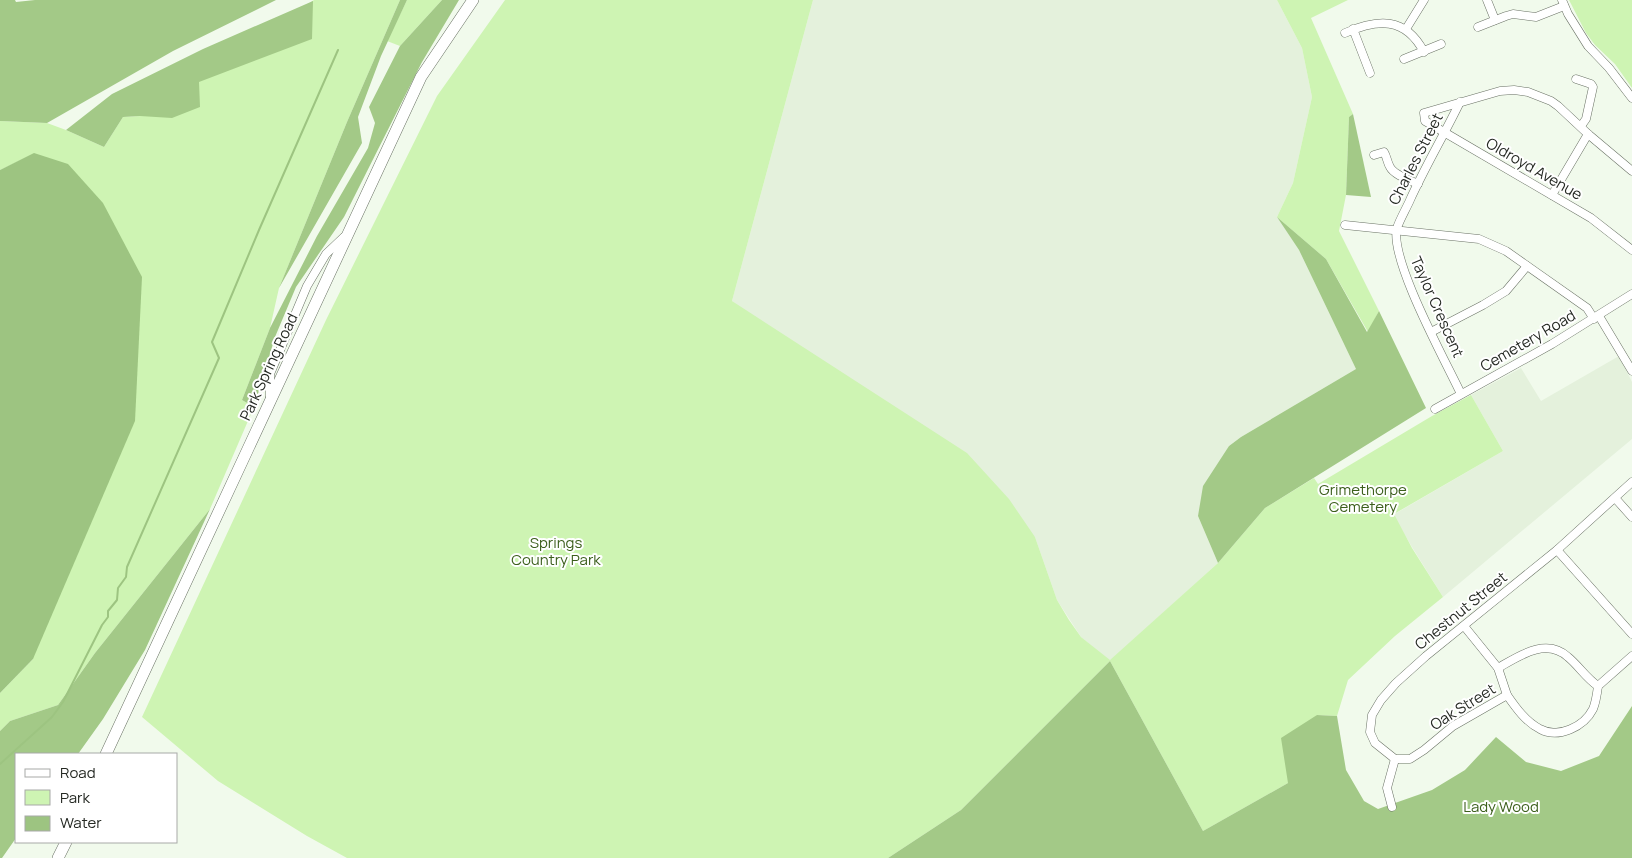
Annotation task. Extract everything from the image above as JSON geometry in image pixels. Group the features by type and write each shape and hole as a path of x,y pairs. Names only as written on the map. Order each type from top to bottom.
{"main road":[{"name":"Park Spring Road","path":"106,753 421,77 473,0"},
{"path":"58,858 66,843"}],"street":[{"path":"1406,29 1424,0"},
{"path":"1487,0 1495,20"},
{"path":"1478,27 1513,14 1536,17 1563,3 1588,46 1609,68 1632,98"},
{"path":"1345,33 1378,22 1406,29 1420,44 1424,52"},
{"path":"1353,29 1370,73"},
{"path":"1404,60 1441,44"},
{"path":"1576,79 1591,84 1593,87 1586,119 1581,126"},
{"path":"1460,102 1500,91 1514,90 1528,92 1551,101 1632,171"},
{"name":"Oldroyd Avenue","path":"1460,102 1424,113 1423,118 1445,133 1591,218 1632,250"},
{"name":"Charles Street","path":"1397,229 1460,102"},
{"path":"1552,195 1588,134"},
{"path":"1374,155 1384,152 1393,171 1418,184"},
{"path":"1345,225 1479,239 1506,250 1587,308 1596,317 1632,371"},
{"name":"Taylor Crescent","path":"1397,229 1398,252 1416,302 1461,394"},
{"path":"1431,332 1506,291 1527,266"},
{"name":"Cemetery Road","path":"1435,409 1552,344 1632,294"},
{"name":"Chestnut Street","path":"1396,759 1375,743 1372,738 1370,724 1372,715 1396,683 1426,656 1557,550 1632,482"},
{"path":"1615,498 1632,517"},
{"path":"1557,550 1632,634"},
{"path":"1464,626 1498,668 1507,696"},
{"path":"1498,668 1532,650 1552,648 1562,652 1598,686 1632,656"},
{"name":"Oak Street","path":"1396,759 1404,760 1415,757 1453,726 1507,696 1515,707 1541,730 1552,733 1572,729 1580,725 1593,709 1598,686"},
{"path":"1392,807 1387,788 1390,773 1396,759"}],"shaded area":[{"path":"813,0 1277,0 1302,48 1312,97 1293,183 1277,217 1299,250 1356,369 1229,446 1198,516 1218,563 1110,661 1081,637 1057,600 1035,537 732,301"},
{"path":"1619,356 1632,382 1632,439 1443,597 1393,515 1503,451 1471,395 1521,368 1541,401"}],"green space":[{"path":"0,0 15,0 16,2 35,0 276,0 173,51 47,123 0,121"},
{"path":"314,0 400,0 347,122 279,288 270,328 242,400 254,407 210,509 95,653 58,705 10,721 0,731 0,693 33,659 34,154 0,170 0,121 47,123 104,147 123,117 140,116"},
{"path":"400,0 407,0 381,56 358,117 362,143 279,288 347,122"},
{"path":"407,0 442,0 400,46 387,41"},
{"path":"442,0 459,0 422,62 344,217 296,287 275,337 254,407 242,400 270,328 317,236 368,148 375,123 369,107 400,46"},
{"name":"Springs Country Park","path":"505,0 813,0 732,301 967,453 1009,499 1035,537 1057,600 1069,620 1081,637 1110,660 1218,563 1265,508 1314,478 1318,484 1471,395 1503,451 1394,514 1412,548 1443,597 1395,636 1348,680 1337,716 1317,715 1288,783 1203,831 1110,661 961,810 888,858 347,858 307,836 218,781 142,717 326,320 437,96"},
{"path":"1277,0 1348,0 1311,18 1353,114 1349,117 1346,195 1339,231 1379,311 1368,332 1326,259 1277,217 1293,183 1312,97 1302,48"},
{"path":"1569,0 1632,0 1632,88 1615,64 1595,45 1586,33"},
{"path":"313,1 312,39 199,82 200,107 172,118 123,117 104,147 66,130 112,94 203,49"},
{"path":"1353,114 1371,197 1346,195 1349,117"},
{"path":"1277,217 1326,259 1367,332 1379,311 1426,408 1265,508 1218,563 1198,516 1203,486 1229,446 1356,369 1299,250"},
{"path":"210,509 145,650 103,719 79,753 15,753 15,839 2,858 0,858 0,731 10,721 58,705 95,653"},
{"name":"Lady Wood","path":"1110,661 1203,831 1288,783 1281,738 1317,715 1337,716 1346,770 1364,801 1378,809 1432,790 1465,770 1496,737 1526,762 1561,771 1599,756 1632,706 1632,858 888,858 961,810"}],"water":[{"path":"34,153 68,164 103,203 142,277 135,421 33,659 0,693 0,170"}],"waterway":[{"path":"0,764 52,717 63,702 102,625 108,617 108,611 117,600 118,588 126,577 127,567 219,358 212,342 338,50"}],"park label":[{"name":"Grimethorpe Cemetery","path":"1363,498"}]}
